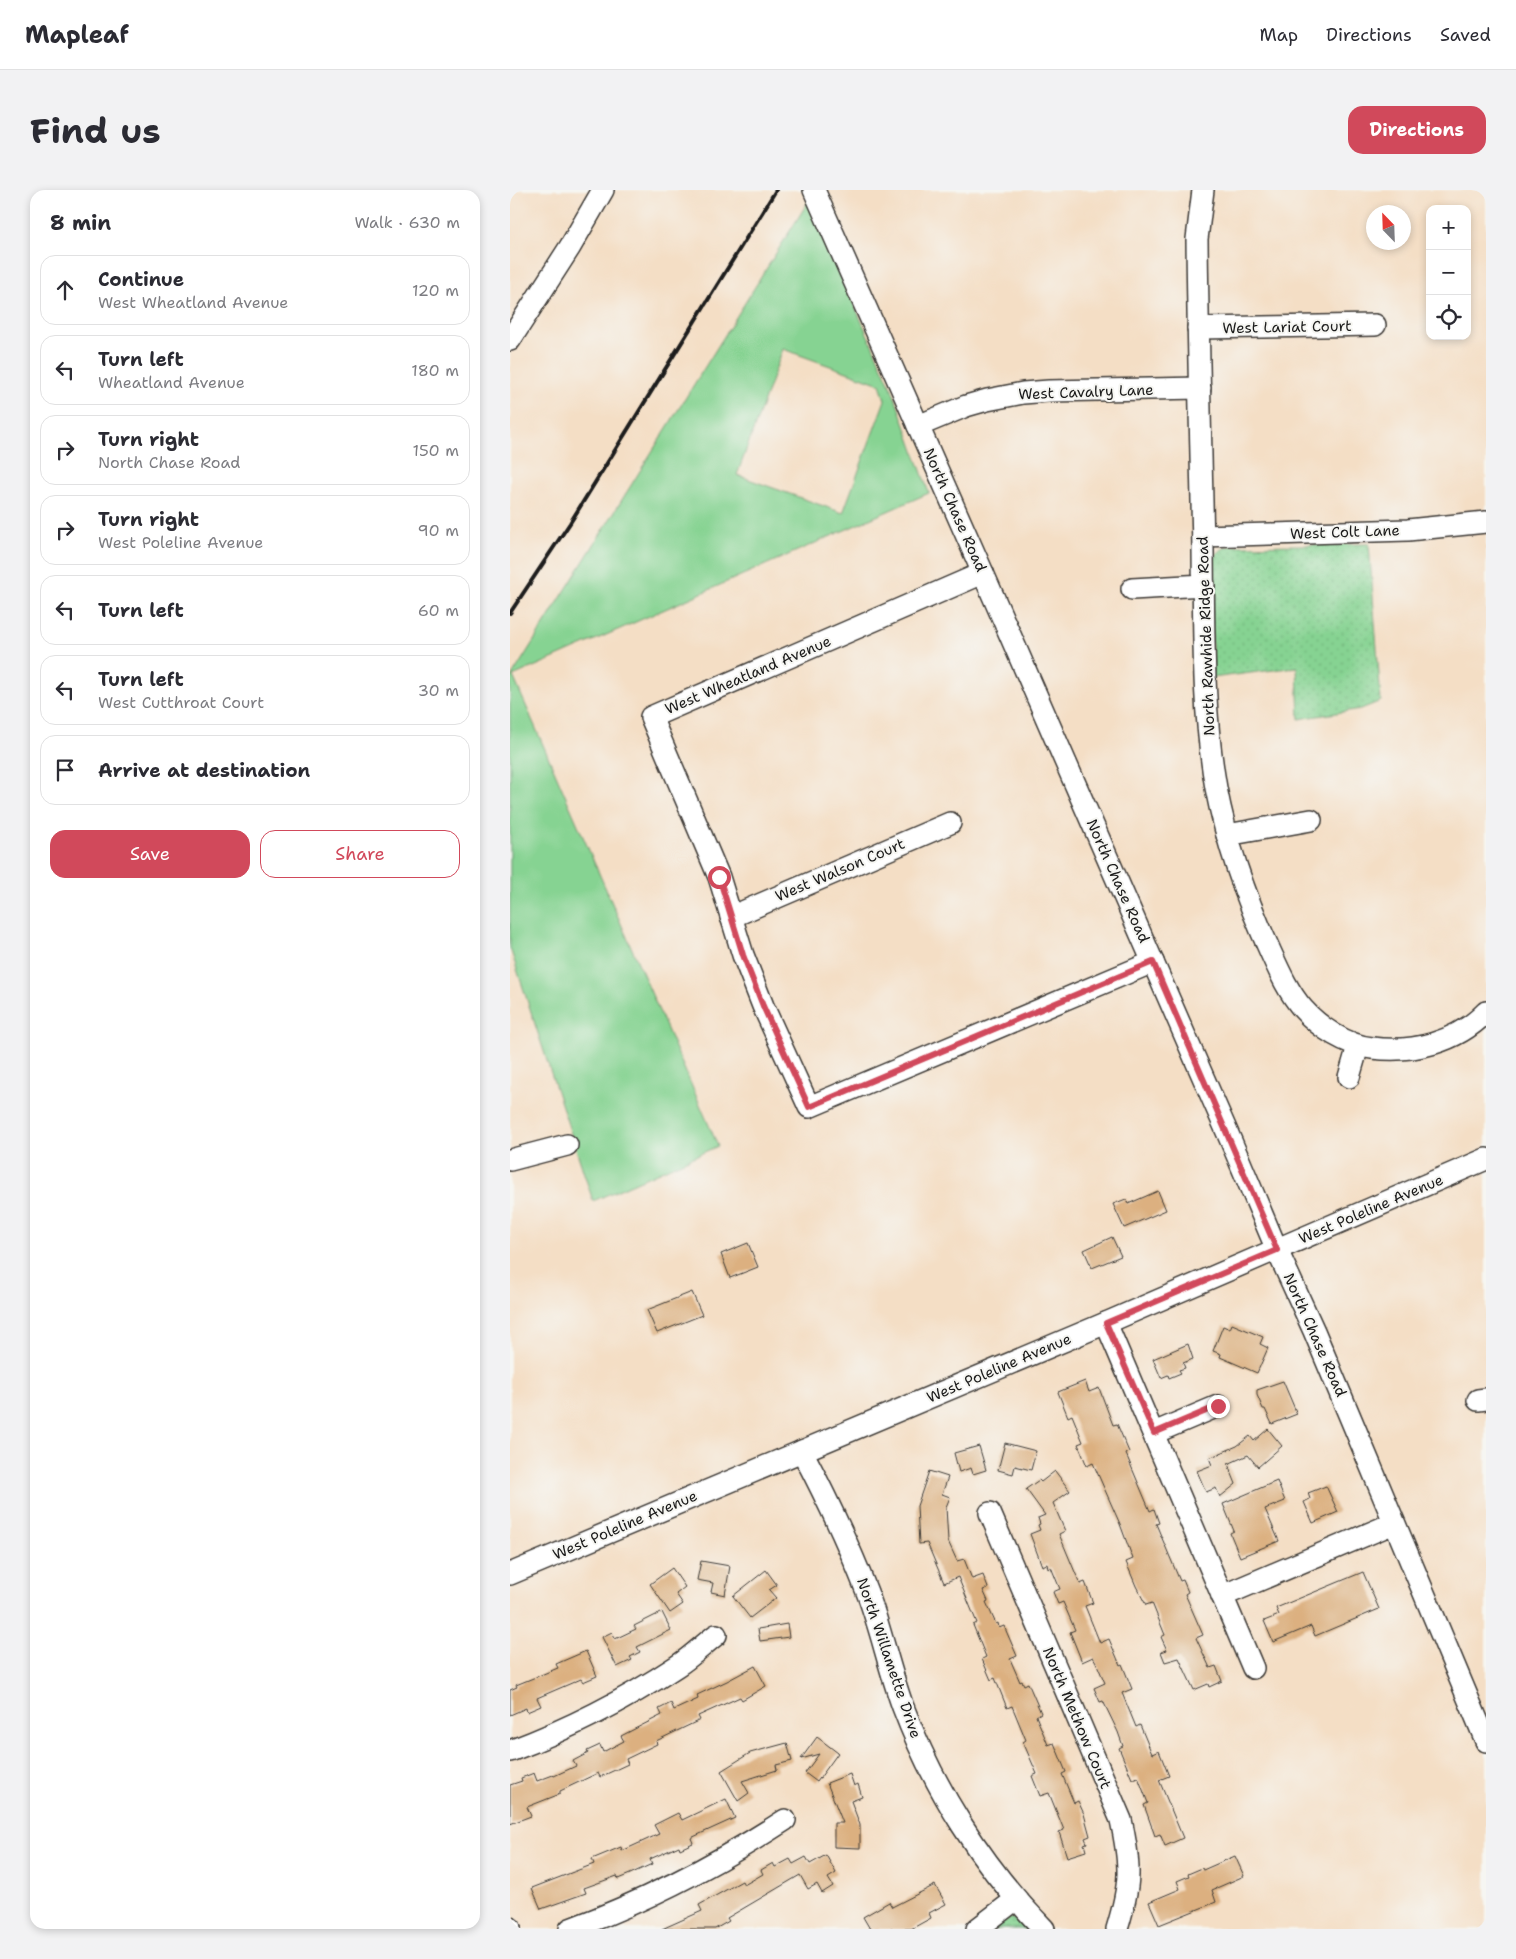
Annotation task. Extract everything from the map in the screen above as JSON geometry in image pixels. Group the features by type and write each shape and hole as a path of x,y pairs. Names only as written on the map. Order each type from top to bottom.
{"street":[{"path":"510,340 570,247 603,190"},
{"name":"North Chase Road","path":"814,190 1314,1331 1486,1741"},
{"name":"North Rawhide Ridge Road","path":"1203,190 1197,239 1207,716 1216,789 1238,872 1259,927 1292,995 1304,1010 1328,1030 1358,1046 1392,1051 1414,1049 1439,1042 1462,1031 1486,1012"},
{"name":"West Lariat Court","path":"1198,328 1375,325"},
{"name":"West Cavalry Lane","path":"918,426 966,406 1024,393 1200,388"},
{"name":"West Colt Lane","path":"1203,536 1408,530 1486,522"},
{"name":"West Wheatland Avenue","path":"983,573 652,717 704,840 743,955 763,1006 809,1107 1153,962"},
{"path":"1132,589 1204,585"},
{"path":"1227,835 1311,820"},
{"name":"West Walson Court","path":"731,917 950,824"},
{"path":"1349,1077 1358,1046"},
{"path":"510,1160 567,1145"},
{"name":"West Poleline Avenue","path":"510,1574 1106,1323 1486,1160"},
{"path":"1106,1323 1253,1668"},
{"path":"1154,1433 1218,1406"},
{"name":"North Willamette Drive","path":"802,1451 826,1496 868,1593 903,1708 934,1776 961,1824 1015,1900 1044,1929"},
{"name":"North Methow Court","path":"990,1513 1121,1820 1129,1856 1129,1872 1126,1900 1117,1929"},
{"path":"1222,1596 1394,1524"},
{"path":"510,1751 552,1735 607,1708 678,1665 716,1635"},
{"path":"570,1929 645,1898 675,1883 785,1820"},
{"path":"977,1929 1015,1900"}],"green space":[{"path":"808,202 892,389 929,493 513,676 718,1146 593,1201 510,948 510,679","holes":["783,349 880,384 885,400 843,513 737,475"]},
{"path":"1369,544 1381,701 1361,709 1299,719 1297,667 1212,678 1212,558 1218,552 1231,546"},
{"path":"1010,1918 1018,1920 1026,1929 992,1929"}],"building":[{"path":"1158,1191 1166,1210 1124,1228 1113,1204 1126,1199 1128,1204"},
{"path":"1112,1237 1121,1256 1092,1268 1084,1250"},
{"path":"748,1243 758,1267 730,1278 721,1254"},
{"path":"692,1292 702,1315 657,1333 647,1310"},
{"path":"1232,1324 1263,1337 1260,1344 1268,1348 1257,1373 1220,1357 1221,1354 1213,1351 1223,1326 1230,1329"},
{"path":"1188,1344 1193,1359 1183,1363 1185,1368 1179,1370 1181,1373 1169,1378 1168,1375 1161,1378 1153,1359"},
{"path":"1085,1381 1089,1392 1099,1388 1113,1425 1117,1424 1129,1452 1126,1454 1150,1511 1154,1509 1159,1523 1156,1524 1180,1581 1183,1580 1188,1592 1185,1594 1203,1635 1196,1638 1210,1668 1216,1666 1222,1681 1209,1687 1208,1684 1194,1690 1179,1658 1165,1662 1161,1652 1167,1650 1161,1637 1165,1635 1152,1603 1146,1605 1136,1586 1126,1562 1133,1559 1120,1524 1093,1463 1087,1466 1078,1444 1083,1442 1072,1415 1068,1417 1058,1392"},
{"path":"1283,1381 1297,1414 1272,1424 1265,1409 1263,1409 1257,1395 1257,1390"},
{"path":"1268,1429 1282,1446 1258,1467 1248,1455 1228,1464 1236,1484 1220,1497 1216,1488 1206,1492 1197,1471 1212,1465 1209,1458 1237,1446 1250,1436 1254,1441"},
{"path":"1005,1443 1036,1451 1031,1470 1015,1466 1013,1474 998,1470"},
{"path":"979,1446 986,1470 973,1474 971,1468 959,1472 954,1453"},
{"path":"929,1471 948,1477 942,1494 950,1497 946,1507 948,1541 957,1561 964,1559 972,1579 983,1575 988,1588 983,1590 988,1601 986,1602 999,1628 1004,1626 1017,1656 1010,1659 1020,1682 1022,1681 1024,1685 1028,1683 1041,1713 1036,1716 1048,1745 1054,1743 1066,1772 1062,1774 1074,1803 1078,1801 1084,1814 1090,1836 1085,1838 1087,1843 1084,1844 1086,1851 1067,1857 1059,1832 1064,1830 1049,1793 1040,1796 1032,1776 1037,1774 1023,1742 1026,1740 1012,1706 1007,1708 995,1678 991,1680 982,1659 986,1657 973,1625 977,1623 958,1577 944,1583 927,1543 919,1544 917,1506"},
{"path":"1055,1471 1070,1491 1053,1503 1065,1531 1059,1534 1080,1584 1085,1582 1093,1603 1085,1606 1100,1643 1109,1639 1120,1665 1122,1664 1132,1689 1122,1693 1136,1727 1140,1725 1152,1754 1159,1751 1169,1776 1159,1780 1183,1838 1165,1846 1160,1834 1155,1836 1144,1805 1148,1803 1138,1777 1132,1779 1119,1748 1123,1746 1118,1732 1103,1701 1100,1702 1094,1688 1105,1683 1096,1662 1093,1657 1082,1662 1070,1632 1075,1630 1063,1602 1058,1604 1053,1592 1060,1589 1051,1567 1048,1569 1047,1564 1042,1566 1030,1534 1040,1530 1038,1518 1045,1515 1026,1489 1039,1480 1041,1482"},
{"path":"1277,1481 1285,1501 1265,1509 1279,1541 1240,1557 1230,1533 1234,1531 1223,1504"},
{"path":"1326,1486 1338,1512 1313,1523 1304,1502 1310,1499 1308,1493"},
{"path":"701,1561 730,1566 725,1595 711,1592 713,1583 697,1580"},
{"path":"672,1568 685,1587 676,1594 683,1604 670,1613 650,1584"},
{"path":"766,1570 777,1585 769,1590 776,1598 750,1618 733,1596"},
{"path":"1363,1572 1379,1609 1315,1636 1311,1626 1273,1642 1264,1621 1279,1615 1276,1608"},
{"path":"662,1612 671,1630 637,1647 640,1652 630,1657 632,1660 617,1667 602,1637 612,1632 615,1639 636,1629 634,1626"},
{"path":"787,1624 789,1637 760,1641 758,1629"},
{"path":"586,1651 597,1676 583,1682 581,1679 537,1698 541,1706 527,1712 526,1708 510,1715 510,1690 517,1687 516,1685 558,1668 556,1664"},
{"path":"755,1666 766,1686 742,1700 740,1697 698,1716 700,1720 656,1741 657,1744 626,1759 628,1764 600,1777 598,1773 560,1791 560,1794 527,1807 531,1816 510,1824 510,1785 522,1781 521,1778 534,1773 537,1781 576,1766 573,1761 588,1753 587,1751 600,1745 603,1752 624,1741 621,1736 662,1715 659,1709 671,1703 674,1710 698,1699 697,1695"},
{"path":"817,1737 838,1753 817,1782 805,1773 819,1754 801,1759"},
{"path":"787,1743 792,1761 776,1765 777,1770 742,1781 749,1793 738,1801 721,1771 750,1753"},
{"path":"850,1774 854,1786 858,1784 862,1797 851,1801 860,1825 860,1848 834,1847 834,1823 843,1823 827,1783"},
{"path":"726,1799 735,1818 691,1838 693,1843 680,1849 679,1846 650,1859 652,1864 630,1874 618,1879 617,1876 584,1888 586,1893 541,1909 532,1888 594,1864 592,1859 621,1847 622,1851 659,1834 654,1825 678,1813 682,1820"},
{"path":"826,1855 836,1873 828,1878 833,1886 822,1893 817,1884 808,1889 800,1875 727,1918 729,1921 715,1929 662,1929 702,1911 699,1905 742,1881 744,1885 763,1874 761,1870 773,1863 775,1867 790,1859 793,1864 806,1857 810,1864"},
{"path":"1235,1856 1244,1876 1212,1890 1216,1902 1159,1925 1149,1902 1180,1889 1177,1881 1189,1876 1188,1874 1202,1868 1203,1870"},
{"path":"935,1885 946,1904 929,1913 931,1918 911,1929 870,1929 863,1917 889,1902 892,1907"}],"railway":[{"path":"510,613 570,523 776,190"}],"route":[{"path":"719,877 743,955 763,1006 809,1107 1153,962 1277,1250 1106,1323 1154,1433 1218,1406"}]}
